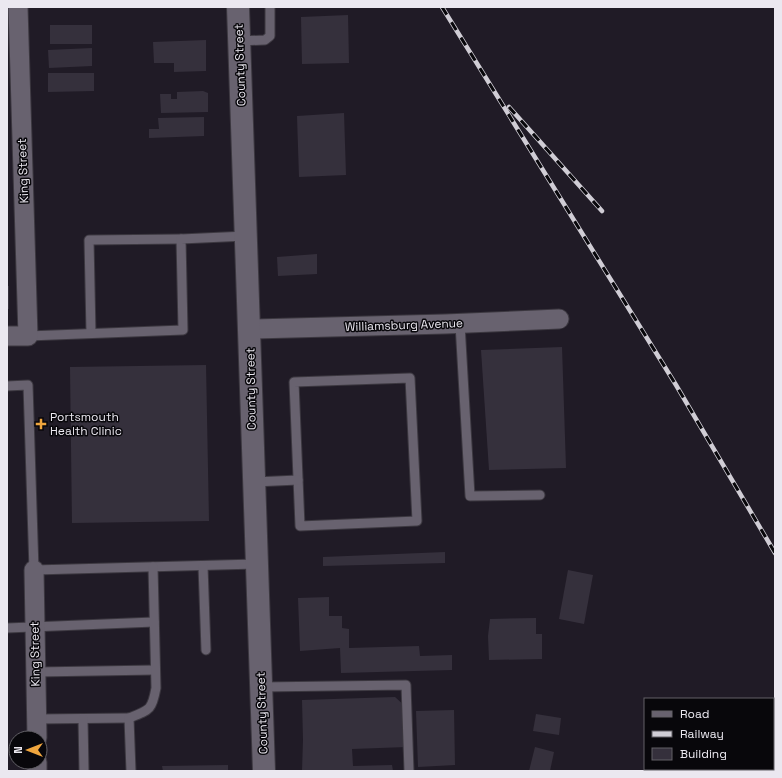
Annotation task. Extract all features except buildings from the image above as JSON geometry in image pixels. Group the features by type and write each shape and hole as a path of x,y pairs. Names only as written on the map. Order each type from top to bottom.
{"street":[{"name":"King Street","path":"18,7 28,336"},
{"name":"County Street","path":"238,7 264,771"},
{"name":"Williamsburg Avenue","path":"250,329 460,324 559,319"},
{"path":"7,336 28,336"},
{"name":"King Street","path":"34,570 37,730"}],"lane":[{"path":"239,41 265,40 270,36 270,7"},
{"path":"91,333 89,240 181,239 246,236"},
{"path":"28,336 183,330 181,239"},
{"path":"460,324 470,496 540,495"},
{"path":"410,378 417,521 300,526 298,480 294,382 410,378"},
{"path":"7,386 28,385 34,570 256,564"},
{"path":"253,482 298,480"},
{"path":"203,566 206,650"},
{"path":"36,719 129,718 148,711 154,701 156,688 153,567"},
{"path":"7,628 154,622"},
{"path":"36,672 155,670"},
{"path":"260,687 406,685 409,771"},
{"path":"129,718 131,771"},
{"path":"83,719 84,771"}],"railway":[{"path":"442,7 676,385 775,553"},
{"path":"509,107 602,211"}],"place":[{"name":"Portsmouth Health Clinic","path":"41,424"}]}
